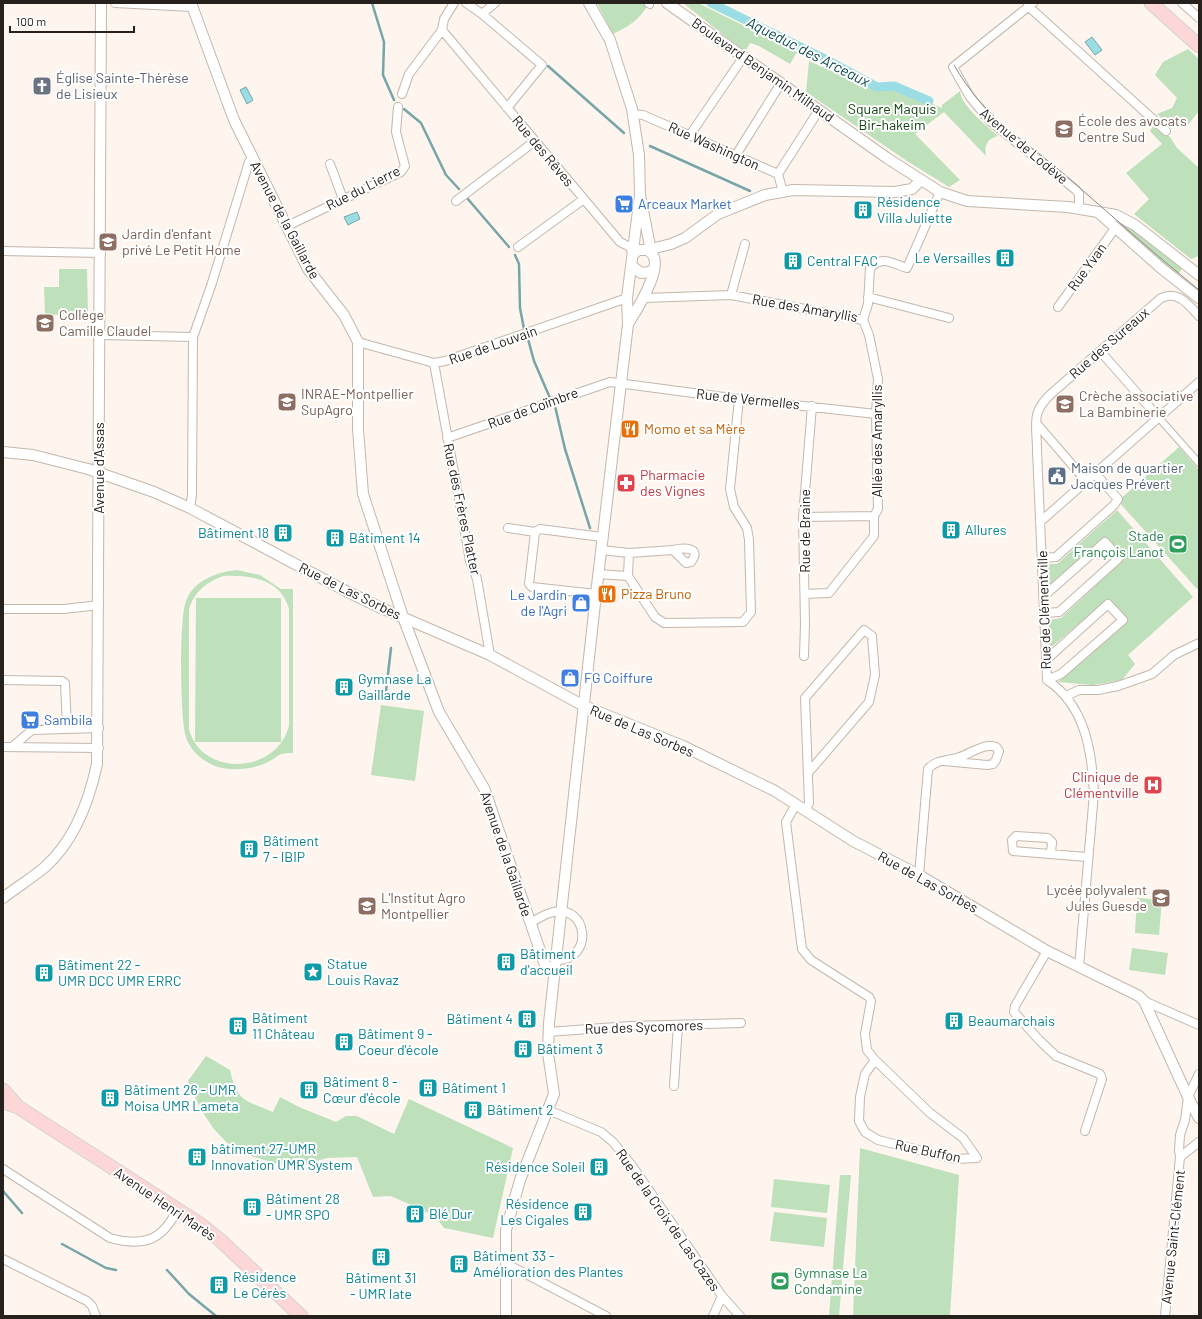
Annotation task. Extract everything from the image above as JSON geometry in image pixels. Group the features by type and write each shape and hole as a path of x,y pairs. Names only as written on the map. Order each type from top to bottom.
{"main road":[{"path":"1151,3 1199,46"},
{"name":"Avenue Henri Marès","path":"3,1090 18,1107"},
{"name":"Avenue Henri Marès","path":"3,1102 18,1107 209,1231 300,1316"}],"street":[{"name":"Avenue d'Assas","path":"3,898 46,866 66,844 78,823 88,799 97,764 99,748 101,3"},
{"path":"115,3 192,5"},
{"path":"402,94 409,74 442,30 444,19 454,3"},
{"name":"Rue des Rêves","path":"466,3 482,14 542,65 507,108 620,242 630,247 633,255"},
{"path":"482,14 495,3"},
{"path":"506,1316 506,1230 511,1207 554,1094 548,1053 548,1032 619,384 628,324 627,298 640,195 639,155 633,114 624,81 610,40 590,3"},
{"name":"Boulevard Benjamin Milhaud","path":"667,3 940,192 958,199 976,202 1079,208"},
{"path":"1182,3 1199,18"},
{"name":"Avenue de la Gaillarde","path":"192,5 234,120 252,158 308,269 344,315 358,342 358,429 363,494 403,617 439,712 484,788 545,965 554,970"},
{"path":"1031,5 1166,131"},
{"name":"Avenue de Lodève","path":"1031,5 953,67 970,97 990,121 1076,190 1079,194 1079,208"},
{"path":"442,30 507,108"},
{"path":"690,135 744,56"},
{"path":"736,155 782,83"},
{"name":"Rue du Lierre","path":"287,226 401,172 405,166 396,132 398,107"},
{"path":"778,174 820,110"},
{"name":"Rue Washington","path":"633,114 643,115 778,174 783,192"},
{"path":"456,201 535,141"},
{"path":"190,508 192,495 193,337 249,162 252,158"},
{"path":"330,164 343,199"},
{"path":"633,255 642,249 651,251 655,248 671,244 685,238 711,219 735,206 765,195 783,192 895,192 912,189 921,180"},
{"name":"Rue des Amaryllis","path":"645,298 731,295 863,320 868,297 870,268 877,262 883,260 907,268 940,192"},
{"path":"628,324 645,298 654,268 655,259 651,251 640,195"},
{"path":"518,247 584,199"},
{"path":"1079,208 1116,215 1125,219 1199,275"},
{"path":"1099,212 1162,268 1199,298"},
{"name":"Rue Yvan","path":"1058,307 1116,227"},
{"path":"731,295 745,244"},
{"path":"3,251 100,253"},
{"path":"632,266 641,273 650,272 654,268"},
{"name":"Rue des Sureaux","path":"1040,522 1036,414 1041,404 1161,298 1166,296 1179,296 1199,316"},
{"path":"868,297 949,318"},
{"name":"Rue de Louvain","path":"358,342 434,363 445,361 627,298"},
{"name":"Allée des Amaryllis","path":"803,517 874,516 878,509 876,414 878,379 869,335 863,320"},
{"path":"100,335 193,337"},
{"path":"1100,351 1199,463"},
{"name":"Rue des Frères Platter","path":"434,363 470,561 478,579 490,655"},
{"name":"Rue de Coïmbre","path":"447,438 600,384 610,382 619,384"},
{"path":"1040,522 1160,418 1199,382"},
{"name":"Rue de Vermelles","path":"619,384 876,414"},
{"path":"629,553 628,576 655,617 664,623 743,622 751,612 749,540 747,528 734,507 730,489 739,399"},
{"name":"Rue de Braine","path":"804,656 805,594 803,517 812,406"},
{"path":"1037,424 1086,481"},
{"name":"Rue de Las Sorbes","path":"3,452 33,455 88,469 154,492 190,508 344,590 490,655 584,706 683,746 775,791 854,841 919,875 1047,951 1128,989 1144,1001 1199,1118"},
{"path":"1043,558 1056,557 1114,505 1118,499 1095,473"},
{"path":"805,594 829,593 874,536 874,516"},
{"name":"Rue de Clémentville","path":"1040,522 1043,558 1047,680 1059,688 1066,696 1086,735 1093,765 1094,793 1087,857 1079,967"},
{"path":"508,528 535,532 540,529 602,538"},
{"path":"535,532 529,584 532,587 596,594"},
{"path":"1044,596 1105,542 1119,558 1059,612 1045,613"},
{"path":"601,550 629,553 673,550"},
{"path":"598,574 628,576"},
{"path":"1046,660 1108,604 1123,620 1061,674 1047,680"},
{"path":"3,609 64,609 99,605"},
{"path":"806,810 809,803 805,698 864,630 872,636 875,676 869,702 808,773"},
{"path":"1066,696 1079,690 1098,690 1118,686 1152,674 1174,655 1199,643"},
{"path":"3,680 62,681 65,683 67,728"},
{"path":"12,747 32,730 99,728"},
{"path":"919,875 927,771 933,764 989,746 996,747 999,751 996,760 990,765 944,761"},
{"path":"3,747 99,748"},
{"name":"Rue Buffon","path":"796,804 786,822 802,949 811,960 869,997 871,1001 865,1042 867,1050 875,1060 930,1113 963,1138 977,1158 955,1159 878,1140 866,1132 859,1121 860,1096 865,1074 875,1060"},
{"path":"1051,854 1052,842 1048,838 1016,836 1012,840 1013,852 1087,857"},
{"path":"530,923 549,913 561,912 574,917 582,928 582,943 577,951 566,959 555,960"},
{"path":"1047,951 1014,1006 1014,1012 1039,1040 1056,1056 1100,1074 1102,1079 1085,1131"},
{"path":"1144,1001 1199,1025"},
{"name":"Rue des Sycomores","path":"548,1032 741,1023"},
{"path":"674,1086 678,1025"},
{"name":"Avenue Saint-Clément","path":"1165,1316 1180,1157 1180,1135 1185,1120 1188,1097 1199,1074"},
{"name":"Rue de la Croix de Las Cazes","path":"548,1110 601,1132 613,1142 630,1163 722,1296 740,1316"},
{"path":"1185,1120 1193,1117 1199,1118"},
{"name":"Avenue Saint-Clément","path":"1180,1157 1199,1142"},
{"path":"3,1169 110,1238 128,1243 153,1239 169,1224 177,1210"},
{"path":"3,1259 87,1301 92,1306 96,1316"},
{"path":"505,1263 606,1316"},
{"path":"713,1316 722,1296"}],"green space":[{"path":"597,3 648,3 638,18 628,26 613,34"},
{"path":"683,3 698,3 797,52 790,64 759,46 750,43 745,52"},
{"path":"1188,49 1199,59 1199,111 1187,126 1170,126 1157,114 1172,108 1177,98 1155,75 1163,62"},
{"name":"Square Maquis Bir-hakeim","path":"809,61 881,91 895,88 942,108 942,105 960,91 961,97 970,109 998,136 991,139 987,143 985,149 986,156 944,112 915,134 960,180 949,187 907,161 806,92"},
{"path":"1153,126 1170,137 1177,148 1199,168 1199,256 1191,259 1134,214 1149,199 1126,173 1162,144 1150,131"},
{"path":"1107,215 1117,218 1184,266 1176,277"},
{"path":"59,269 87,269 88,314 45,315 44,287 59,287"},
{"name":"Stade François Lanot","path":"1179,447 1199,470 1199,587 1197,589 1118,501"},
{"path":"1117,510 1193,597 1128,655 1135,664 1122,680 1093,685 1058,682 1124,622 1125,617 1108,599 1050,648 1050,620 1061,618 1123,560 1103,538 1049,586 1046,564 1057,564"},
{"path":"237,570 260,575 281,589 293,589 293,753 280,755 270,761 247,769 226,769 219,767 209,763 196,754 186,737 182,711 181,647 186,601 200,582 214,575","holes":["224,576 254,578 272,585 285,599 289,609 289,726 281,742 270,754 255,761 239,764 222,762 208,756 196,745 189,729 189,610 197,593 207,584"]},
{"path":"196,598 281,598 281,742 195,742"},
{"path":"381,705 424,711 415,781 371,775"},
{"path":"1137,898 1162,900 1159,935 1135,933"},
{"path":"1132,948 1168,953 1165,975 1129,970"},
{"path":"206,1056 230,1070 239,1094 249,1102 273,1112 280,1097 299,1107 336,1122 346,1116 357,1116 394,1134 409,1099 513,1148 493,1238 444,1228 435,1216 391,1196 373,1197 357,1157 327,1158 292,1168 244,1154 228,1144 213,1128 200,1108 188,1081"},
{"path":"860,1148 959,1175 950,1316 853,1316"},
{"path":"840,1175 851,1175 839,1316 829,1316"},
{"path":"774,1179 830,1185 827,1213 771,1207"},
{"path":"774,1212 827,1218 824,1247 770,1241"}],"water":[{"path":"1092,37 1102,50 1095,55 1085,42"},
{"path":"246,87 253,100 247,104 240,90"},
{"path":"357,212 360,219 348,225 344,217"}],"waterway":[{"path":"372,3 384,42 383,75 394,100"},
{"name":"Aqueduc des Arceaux","path":"711,3 827,60 877,87 894,86 929,101"},
{"path":"548,66 624,133"},
{"path":"404,109 421,123 446,175 459,189"},
{"path":"650,146 750,191"},
{"path":"467,198 509,247"},
{"path":"515,255 519,264 520,308 524,329"},
{"path":"528,339 534,361 550,398"},
{"path":"555,406 565,449 590,528"},
{"path":"385,700 391,648"},
{"path":"3,1191 22,1213"},
{"path":"62,1244 106,1268 116,1270"},
{"path":"167,1270 189,1294 216,1316"}],"tram line":[{"path":"954,65 978,100 991,114 1065,175 1148,248 1199,290"}],"place":[{"name":"Église Sainte-Thérèse de Lisieux","path":"42,86"},
{"name":"École des avocats Centre Sud","path":"1064,129"},
{"name":"Arceaux Market","path":"624,204"},
{"name":"Résidence Villa Juliette","path":"863,210"},
{"name":"Jardin d'enfant privé Le Petit Home","path":"108,242"},
{"name":"Le Versailles","path":"1005,258"},
{"name":"Central FAC","path":"793,261"},
{"name":"Collège Camille Claudel","path":"45,323"},
{"name":"INRAE-Montpellier SupAgro","path":"287,402"},
{"name":"Crèche associative La Bambinerie","path":"1065,404"},
{"name":"Momo et sa Mère","path":"630,429"},
{"name":"Maison de quartier Jacques Prévert","path":"1057,476"},
{"name":"Pharmacie des Vignes","path":"626,483"},
{"name":"Allures","path":"951,530"},
{"name":"Bâtiment 18","path":"283,533"},
{"name":"Bâtiment 14","path":"335,538"},
{"name":"Stade François Lanot","path":"1178,544"},
{"name":"Pizza Bruno","path":"607,594"},
{"name":"Le Jardin de l'Agri","path":"581,603"},
{"name":"FG Coiffure","path":"570,678"},
{"name":"Gymnase La Gaillarde","path":"344,687"},
{"name":"Sambila","path":"30,720"},
{"name":"Clinique de Clémentville","path":"1153,785"},
{"name":"Bâtiment 7 - IBIP","path":"249,849"},
{"name":"Lycée polyvalent Jules Guesde","path":"1161,898"},
{"name":"L'Institut Agro Montpellier","path":"367,906"},
{"name":"Bâtiment d'accueil","path":"506,962"},
{"name":"Statue Louis Ravaz","path":"313,972"},
{"name":"Bâtiment 22 - UMR DCC UMR ERRC","path":"44,973"},
{"name":"Bâtiment 4","path":"527,1019"},
{"name":"Beaumarchais","path":"954,1021"},
{"name":"Bâtiment 11 Château","path":"238,1026"},
{"name":"Bâtiment 9 - Coeur d'école","path":"344,1042"},
{"name":"Bâtiment 3","path":"523,1049"},
{"name":"Bâtiment 1","path":"428,1088"},
{"name":"Bâtiment 8 - Cœur d'école","path":"309,1090"},
{"name":"Bâtiment 26 - UMR Moisa UMR Lameta","path":"110,1098"},
{"name":"Bâtiment 2","path":"473,1110"},
{"name":"bâtiment 27-UMR Innovation UMR System","path":"197,1157"},
{"name":"Résidence Soleil","path":"599,1167"},
{"name":"Bâtiment 28 - UMR SPO","path":"252,1207"},
{"name":"Résidence Les Cigales","path":"583,1212"},
{"name":"Blé Dur","path":"415,1214"},
{"name":"Bâtiment 31 - UMR Iate","path":"381,1257"},
{"name":"Bâtiment 33 - Amélioration des Plantes","path":"459,1264"},
{"name":"Gymnase La Condamine","path":"780,1281"},
{"name":"Résidence Le Cérès","path":"219,1285"}]}
